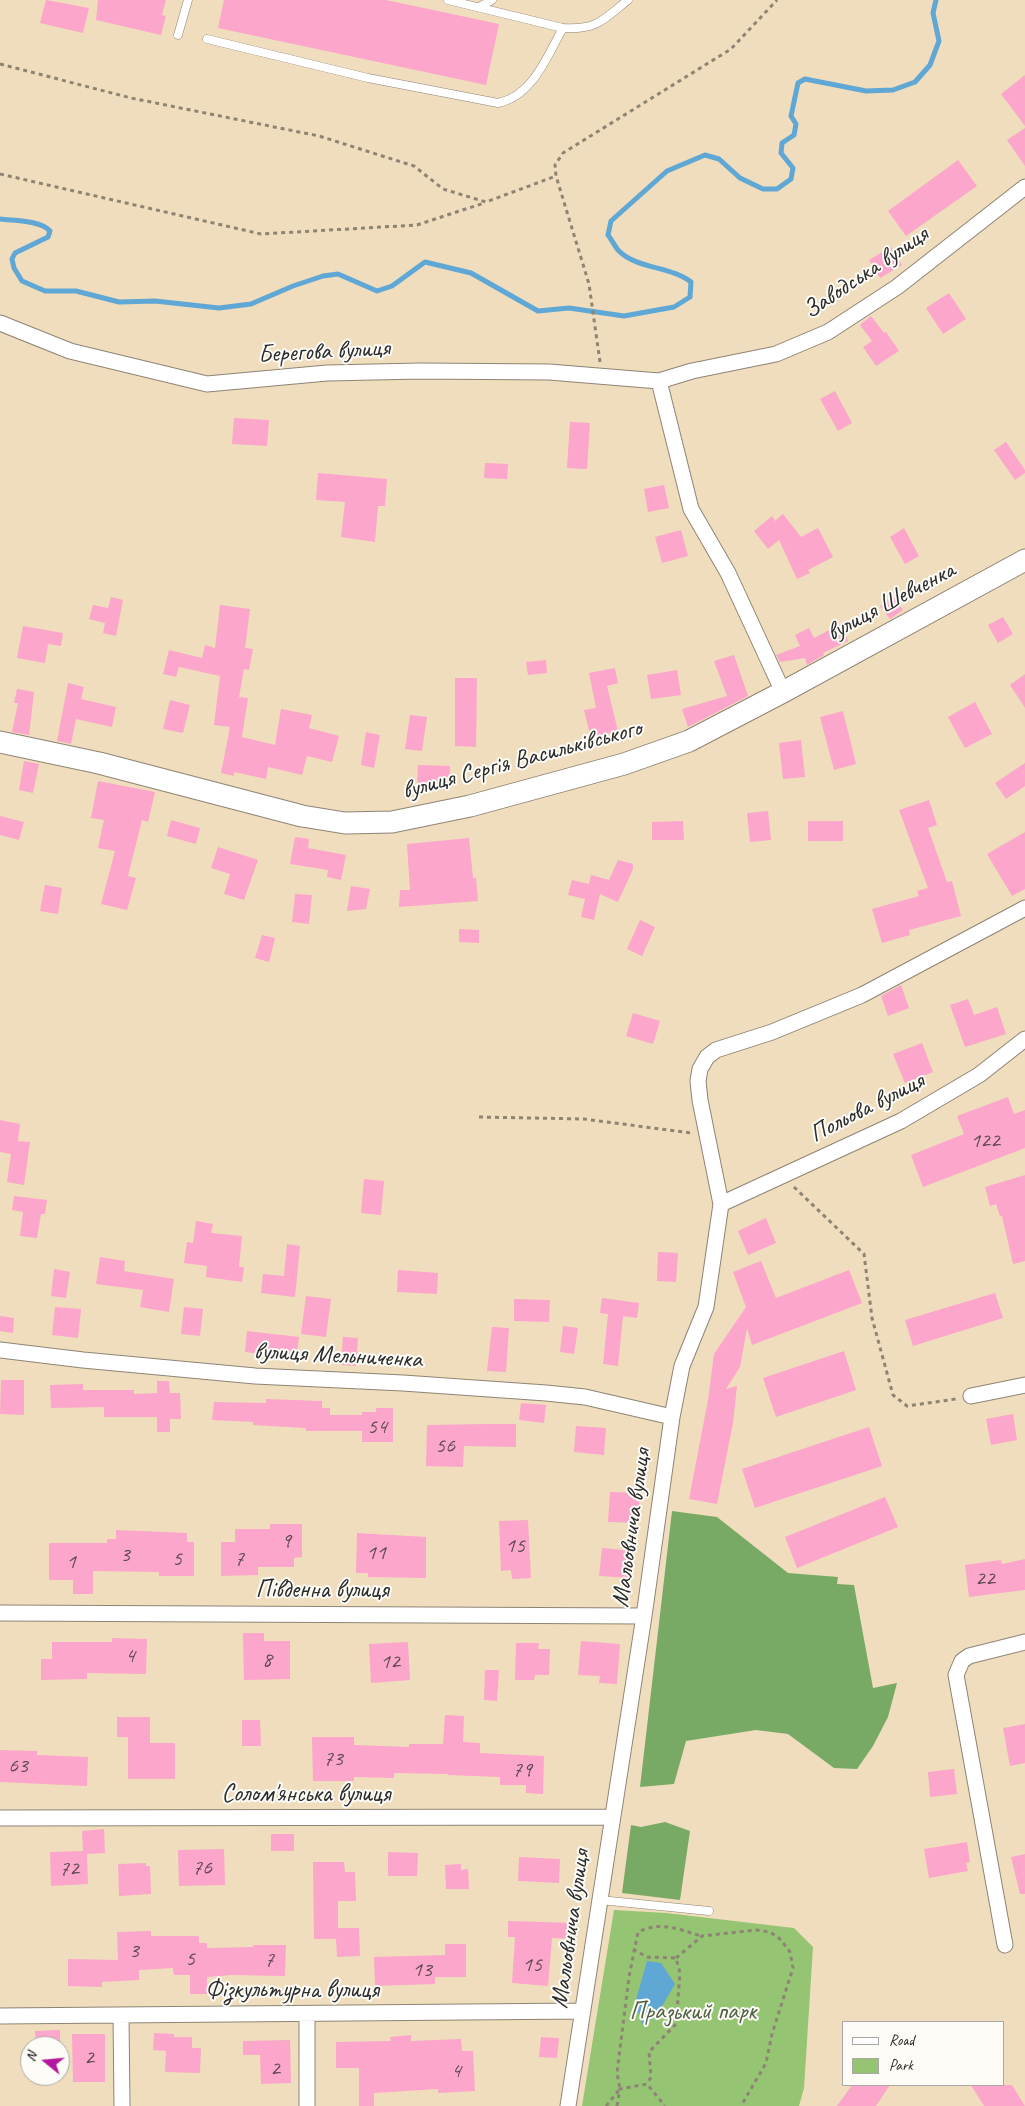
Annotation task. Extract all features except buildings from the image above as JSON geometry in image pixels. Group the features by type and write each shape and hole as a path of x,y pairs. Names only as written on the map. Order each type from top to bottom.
{"street":[{"name":"Заводська вулиця","path":"659,381 692,370 776,354 828,332 898,287 1025,187"},
{"name":"Берегова вулиця","path":"0,323 70,351 207,384 327,373 412,371 548,372 659,381"},
{"path":"659,381 691,509 728,573 783,692"},
{"name":"вулиця Шевченка","path":"783,692 1025,560"},
{"name":"вулиця Сергія Васильківського","path":"0,742 99,763 302,816 345,823 392,822 470,806 624,764 688,741 783,692"},
{"name":"Мальовнича вулиця","path":"568,2106 644,1616 672,1417 682,1366 706,1307 721,1204 706,1136 698,1081 700,1069 707,1057 716,1050 794,1023 862,994 1025,908"},
{"name":"Польова вулиця","path":"721,1204 901,1121 979,1076 1025,1039"},
{"name":"вулиця Мельниченка","path":"0,1350 83,1360 256,1376 403,1383 575,1396 672,1417"},
{"path":"971,1396 1025,1385"},
{"name":"Південна вулиця","path":"0,1613 644,1616"},
{"path":"1005,1945 956,1675 962,1661 969,1656 1025,1642"},
{"name":"Солом'янська вулиця","path":"0,1818 612,1817"},
{"name":"Фізкультурна вулиця","path":"0,2016 583,2011"},
{"path":"307,2014 307,2106"},
{"path":"121,2015 122,2106"}],"lane":[{"path":"178,35 188,0"},
{"path":"448,0 564,28 582,29 598,24 628,0"},
{"path":"479,7 492,0"},
{"path":"207,39 368,78 498,103 511,100 526,89 540,70 564,28"},
{"path":"600,1900 709,1911"}],"path":[{"path":"602,377 589,284 556,176 555,166 563,153 731,49 777,0"},
{"path":"0,64 131,98 318,136 414,166 443,189 486,202"},
{"path":"0,174 261,234 416,225 556,176"},
{"path":"479,1117 584,1119 706,1136"},
{"path":"782,1176 864,1254 872,1318 893,1395 906,1406 971,1396"},
{"path":"617,2106 620,2089 617,2073 634,1949 638,1932 650,1926 674,1927 702,1936 756,1930 770,1932 780,1939 790,1952 794,1968 772,2034 766,2063 741,2106"},
{"path":"634,1949 647,1957 676,1958 702,1936"},
{"path":"606,2106 620,2089 647,2084 652,2077 649,2052 676,2024 680,1973 676,1958"},
{"path":"647,2084 665,2106"}],"green space":[{"path":"672,1511 717,1517 788,1573 838,1577 837,1584 854,1585 873,1688 897,1683 888,1717 873,1746 857,1769 834,1768 788,1734 756,1730 686,1741 674,1784 640,1787"},
{"path":"665,1822 690,1831 680,1900 622,1893 631,1825 641,1827"},
{"name":"Празький парк","path":"614,1910 666,1913 794,1928 813,1947 804,2088 799,2106 582,2106"}],"water":[{"path":"647,1961 661,1963 675,1984 655,2018 642,2024 635,2003"}],"waterway":[{"path":"0,219 33,223 46,227 50,231 48,237 15,253 12,259 14,268 22,281 45,291 76,291 119,302 155,301 219,308 251,304 293,286 323,276 338,274 377,291 392,286 425,262 471,273 538,311 569,308 624,316 674,307 690,297 691,282 674,273 626,257 608,235 611,221 667,171 705,155 719,159 740,178 763,189 777,189 791,179 793,168 781,153 782,143 794,135 796,124 791,116 798,83 805,79 866,91 893,90 915,82 930,65 939,41 933,13 936,0"}]}
